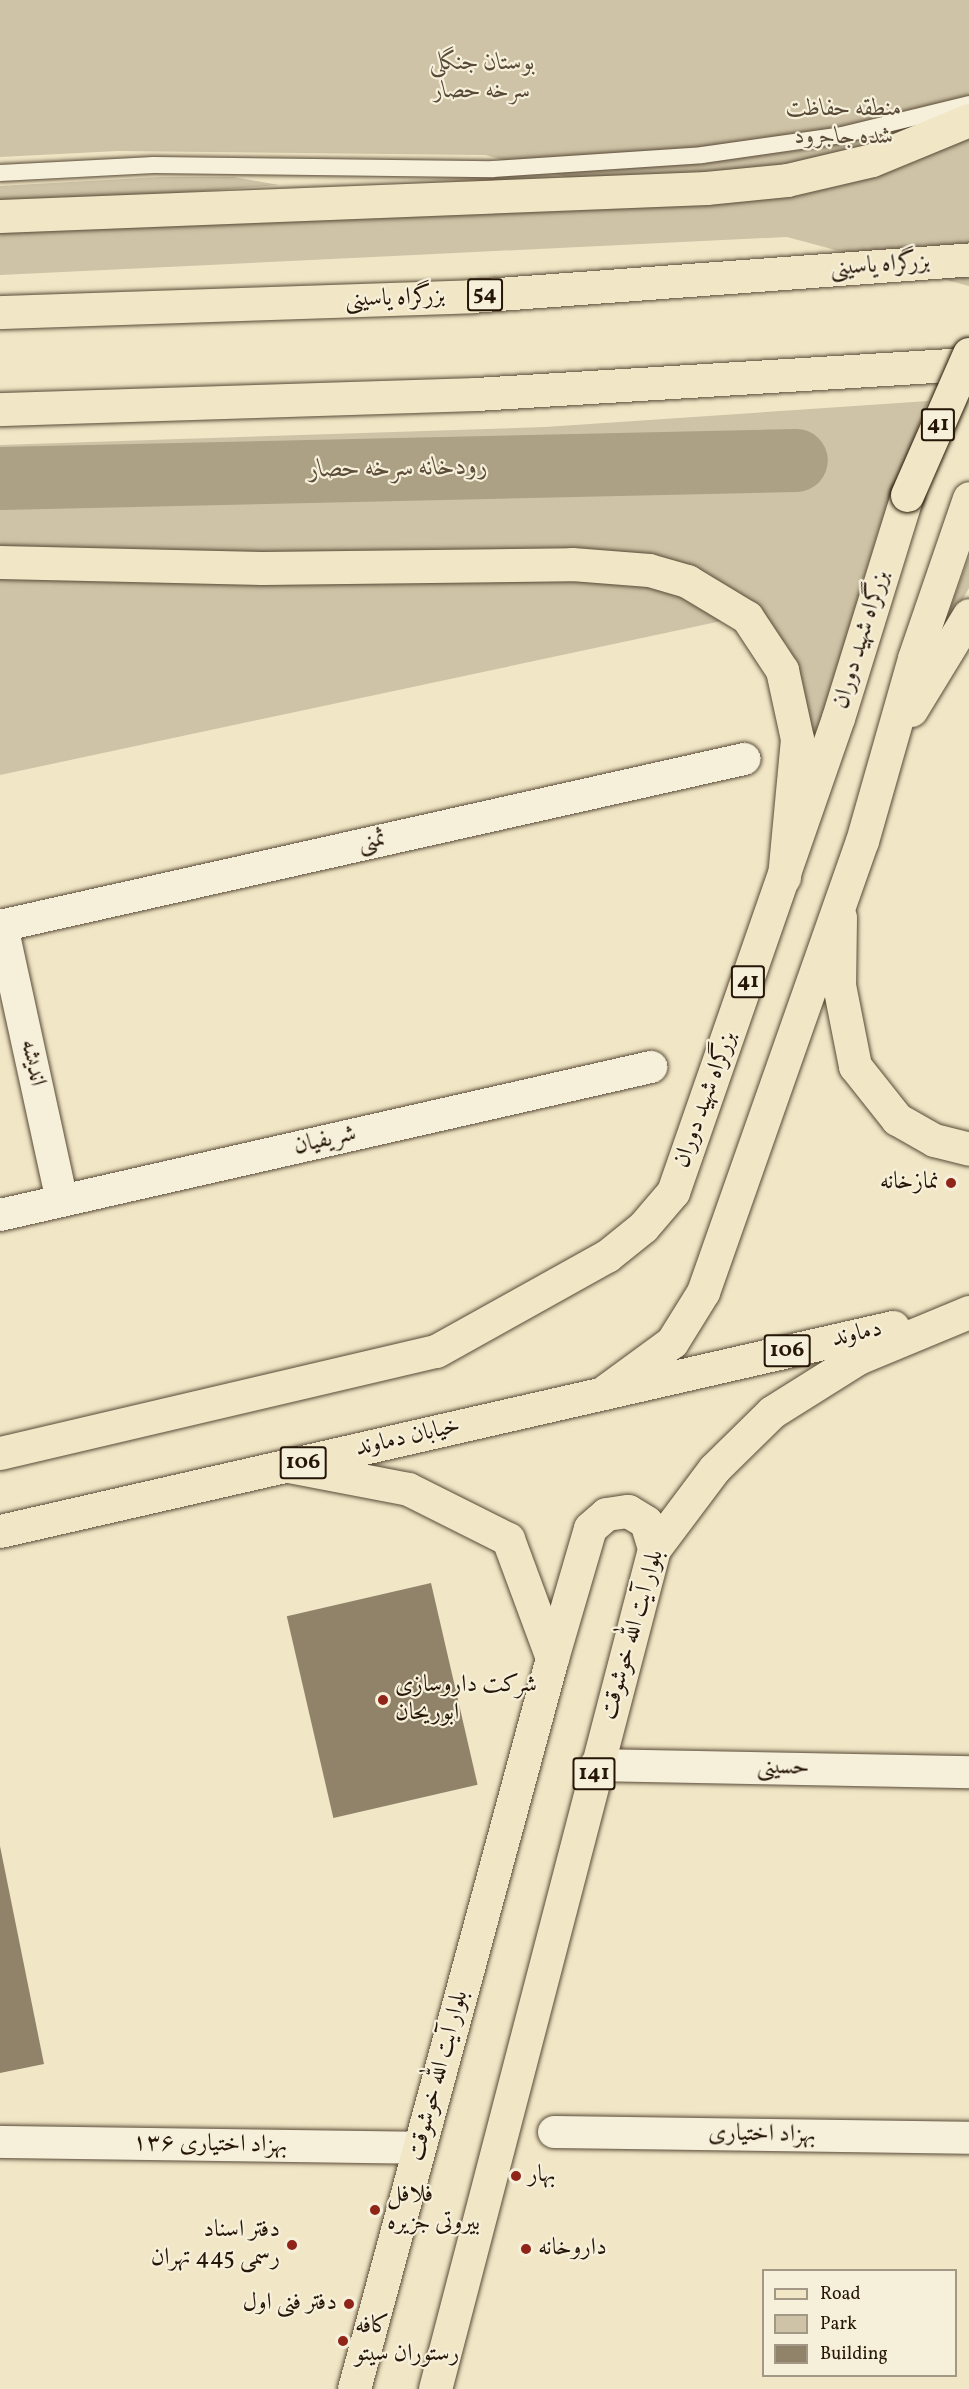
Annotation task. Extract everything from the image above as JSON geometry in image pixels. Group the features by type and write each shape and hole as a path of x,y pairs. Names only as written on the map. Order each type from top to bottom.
{"main road":[{"path":"0,216 706,188 787,180 872,160 969,120"},
{"name":"بزرگراه یاسینی","path":"0,312 471,296 969,259"},
{"name":"بزرگراه شهید دوران","path":"0,1453 436,1351 607,1256 643,1227 673,1192 783,877 907,495 969,354"},
{"path":"0,409 476,394 969,364"},
{"path":"969,498 887,747 836,931 843,1015 855,1066 897,1119 934,1140 969,1149"},
{"path":"0,562 262,568 572,564 649,570 687,581 747,617 782,670 796,739 783,877"},
{"path":"887,747 969,615"},
{"path":"605,1391 659,1354 703,1292 862,842"},
{"name":"دماوند","path":"605,1391 969,1311"},
{"name":"بلوار آیت الله خوشوقت","path":"435,2389 654,1549 714,1469 772,1412 858,1358 969,1311"},
{"name":"خیابان دماوند","path":"0,1531 289,1466 605,1391"},
{"path":"289,1466 408,1489 508,1539 552,1658"},
{"name":"بلوار آیت الله خوشوقت","path":"354,2389 552,1658 590,1528 606,1514 628,1511 646,1522 654,1549"}],"street":[{"name":"ثمنی","path":"1,926 744,759"},
{"name":"اندیشه","path":"1,926 62,1201"},
{"name":"شریفیان","path":"0,1215 651,1067"},
{"name":"حسینی","path":"596,1765 969,1772"},
{"name":"بهزاد اختیاری","path":"555,2132 969,2138"},
{"name":"بهزاد اختیاری ۱۳۶","path":"0,2142 419,2148"}],"lane":[{"path":"0,173 154,165 493,169 691,156 842,135 969,105"}],"green space":[{"name":"منطقه حفاظت شده جاجرود","path":"0,0 969,0 969,286 787,237 0,275 0,229 656,201 485,155 118,151 0,157"},
{"path":"159,177 234,177 279,185 0,207 0,186"},
{"path":"928,401 879,529 804,779 798,668 787,645 744,598 685,564 0,548 0,445 545,427"},
{"path":"969,557 969,588 936,647"},
{"path":"0,571 653,582 731,619 0,775"}],"building":[{"name":"شرکت داروسازی ابوریحان","path":"431,1583 478,1785 333,1818 287,1616"},
{"path":"0,1846 44,2064 0,2073"}],"waterway":[{"name":"رودخانه سرخه حصار","path":"0,478 796,460"}],"place":[{"name":"نمازخانه","path":"951,1183"},
{"name":"شرکت داروسازی ابوریحان","path":"383,1700"},
{"name":"بهار","path":"516,2176"},
{"name":"فلافل بیروتی جزیره","path":"375,2210"},
{"name":"دفتر اسناد رسمی 445 تهران","path":"292,2245"},
{"name":"داروخانه","path":"526,2249"},
{"name":"دفتر فنی اول","path":"349,2304"},
{"name":"کافه رستوران سیتو","path":"343,2341"}],"park label":[{"name":"بوستان جنگلی سرخه حصار","path":"482,78"}]}
